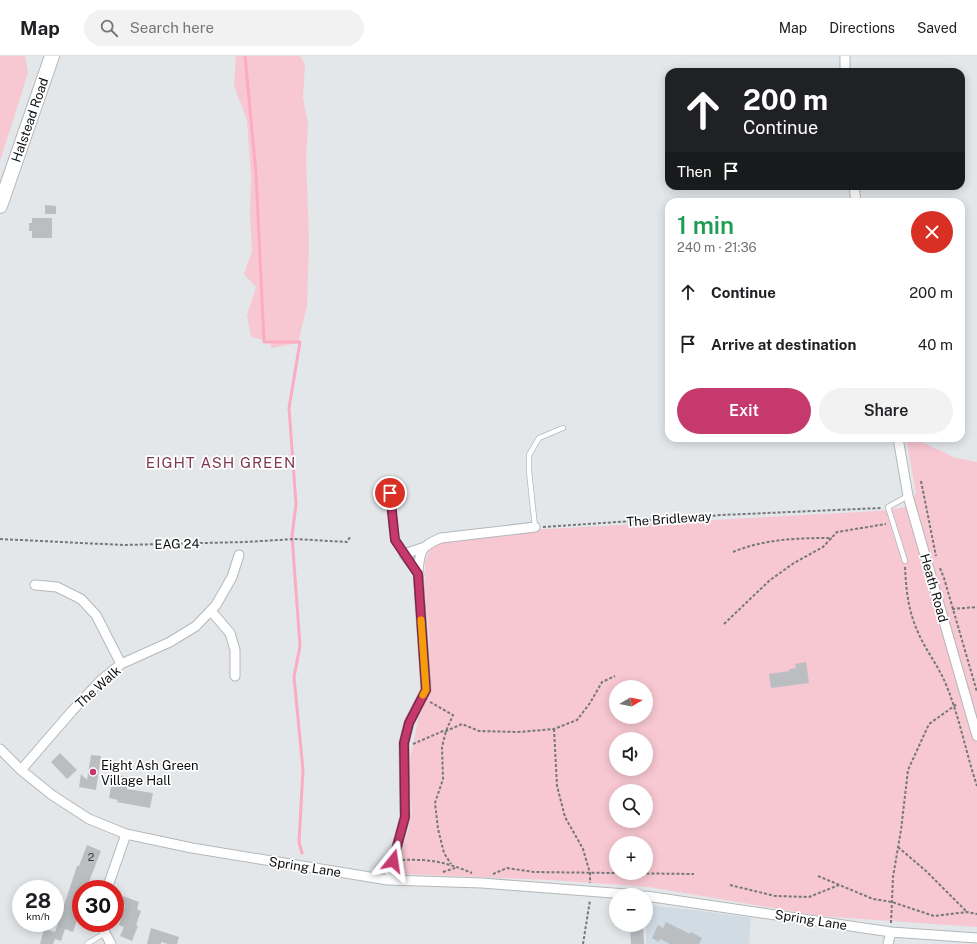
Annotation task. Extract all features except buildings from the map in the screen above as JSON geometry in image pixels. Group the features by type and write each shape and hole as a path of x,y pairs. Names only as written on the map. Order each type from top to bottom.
{"main road":[{"name":"Halstead Road","path":"0,206 52,56"}],"street":[{"path":"845,56 845,68"},
{"name":"Heath Road","path":"899,442 908,496 977,736"},
{"path":"418,574 404,554 441,538 535,527"},
{"path":"388,880 405,817 404,743 409,723 426,690 418,574 420,553 427,545"},
{"name":"The Walk","path":"20,770 101,680 122,664 170,642 196,626 216,605 232,577 239,555"},
{"path":"35,585 58,587 81,599 96,615 122,664"},
{"path":"211,611 230,633 235,650 235,676"},
{"name":"Spring Lane","path":"0,749 20,770 52,795 79,813 126,834 192,848 388,880 482,883 609,892"},
{"path":"109,880 126,834"},
{"name":"Spring Lane","path":"653,897 890,932 963,941 977,938"},
{"path":"888,944 890,932"},
{"path":"105,933 111,944"}],"lane":[{"path":"535,527 529,471 529,455 539,438 563,428"},
{"path":"390,493 396,541 404,554"},
{"path":"905,561 888,508 908,496"},
{"path":"87,944 105,933"}],"path":[{"path":"921,481 934,549 977,692"},
{"name":"The Bridleway","path":"535,527 722,515 888,508"},
{"path":"724,624 770,580 794,563 823,547 838,532 884,525 892,521"},
{"name":"EAG 24","path":"0,539 123,545 295,539 347,542 350,537"},
{"path":"733,552 747,546 774,540 832,538"},
{"path":"905,561 906,592 917,631 941,672 954,706 977,786"},
{"path":"940,610 977,607"},
{"path":"404,743 416,743 462,724 479,731 518,732 554,729 577,720 590,703 602,682 615,676"},
{"path":"422,698 453,716 446,731 442,747 443,779 435,803 438,829 444,853 452,865"},
{"path":"890,932 893,876 908,770 930,724 966,698"},
{"path":"554,729 557,786 565,817 583,849 590,873 591,891 584,944"},
{"path":"898,847 926,871 967,912"},
{"path":"393,861 417,860 442,862 478,875"},
{"path":"490,875 507,868 534,872 694,874"},
{"path":"818,876 874,899 892,902 934,916 967,912 977,914"},
{"path":"730,885 775,896 809,897 839,885"}],"shaded area":[{"path":"0,56 25,56 28,73 0,161"},
{"path":"236,56 300,56 305,64 303,98 308,123 306,159 309,239 307,306 298,343 271,348 270,341 251,337 247,315 256,287 244,274 252,251 250,214 251,177 247,120 234,86"},
{"path":"907,442 922,442 956,458 977,462 977,927 819,916 649,887 551,880 403,874 398,866 412,811 408,769 419,716 431,691 429,636 425,590 425,562 432,545 442,541 528,530 878,511 905,507 916,493"},
{"path":"653,905 751,918 749,944 646,944 646,932 653,932"}],"waterway":[{"path":"245,56 256,174 264,342 300,342 289,408 296,504 292,536 300,646 294,677 303,770 299,842 302,853"}],"slow traffic":[{"path":"421,620 426,690 423,695"}],"place":[{"name":"Eight Ash Green Village Hall","path":"93,772"}],"district":[{"name":"EIGHT ASH GREEN","path":"221,462"}],"route":[{"path":"390,493 395,540 418,574 426,690 409,723 404,743 405,817 393,861"}]}
